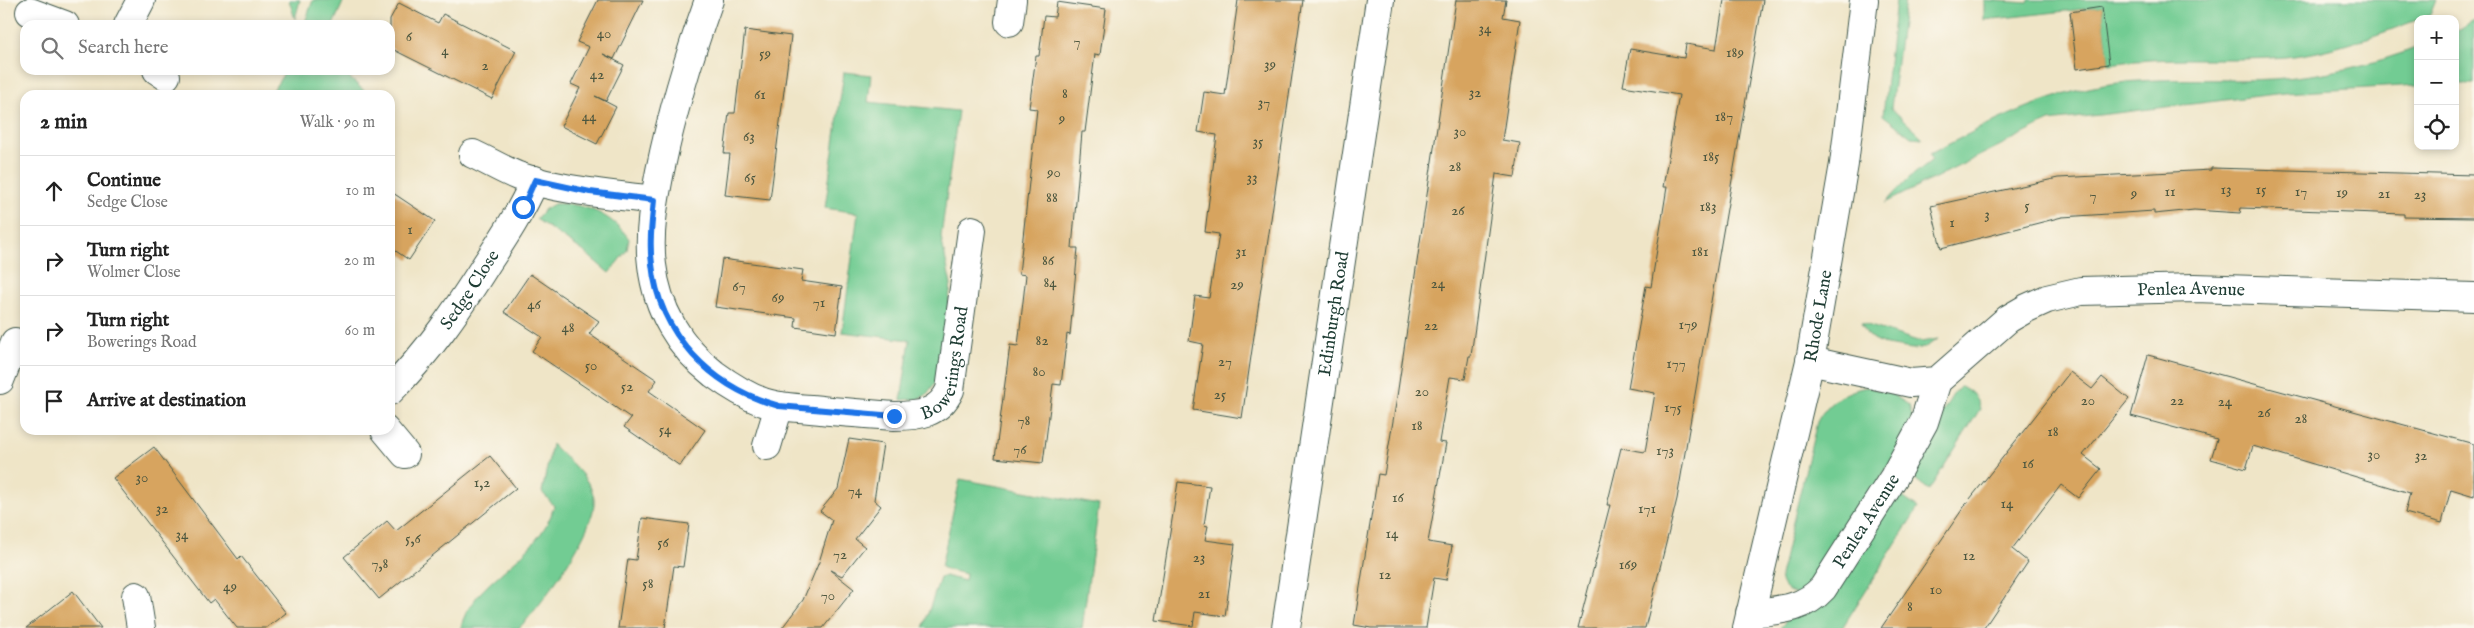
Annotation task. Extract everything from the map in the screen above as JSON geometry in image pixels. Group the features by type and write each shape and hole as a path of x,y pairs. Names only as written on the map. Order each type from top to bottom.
{"street":[{"path":"131,20 141,0"},
{"name":"Bowerings Road","path":"709,0 684,72 666,140 654,200 651,232 652,264 662,305 679,340 694,358 737,390 779,406 894,416 922,414 939,406 950,390 972,230"},
{"name":"Edinburgh Road","path":"1286,628 1380,0"},
{"name":"Rhode Lane","path":"1748,621 1810,361 1844,164 1864,0"},
{"path":"30,12 52,20"},
{"path":"473,154 517,175 535,180 590,192 654,200"},
{"name":"Sedge Close","path":"395,386 414,367 458,308 523,207 535,180"},
{"name":"Penlea Avenue","path":"1748,621 1798,606 1812,599 1823,588 1889,484 1924,422 1937,380 2008,319 2047,299 2080,291 2195,288 2474,297"},
{"path":"0,380 13,341"},
{"path":"1810,361 1911,383 1937,380"},
{"path":"766,446 779,406"},
{"path":"389,435 405,454"},
{"path":"136,596 141,628"}],"green space":[{"path":"289,0 300,0 295,19"},
{"path":"313,0 344,0 335,20 306,20"},
{"path":"1896,0 1905,0 1891,108 1923,138 1911,137 1883,115"},
{"path":"1984,0 2028,3 2029,0 2436,0 2430,15 2414,15 2414,21 2359,41 2322,51 2285,57 2263,58 2175,59 2109,64 2102,7 1984,20"},
{"path":"2474,20 2474,84 2459,84 2459,29"},
{"path":"2414,48 2414,85 2284,93 2049,121 1885,203 1909,178 1932,160 1930,154 1995,121 2062,95 2110,84 2151,80 2253,80 2310,75 2347,69"},
{"path":"844,72 871,75 868,102 958,111 941,237 951,285 938,379 926,395 918,399 901,400 910,340 842,332 858,213 825,208"},
{"path":"283,75 348,75 363,90 273,90"},
{"path":"554,204 576,205 596,212 615,223 629,239 627,250 609,273 583,251 536,219 544,210"},
{"path":"1861,323 1921,342 1938,339 1924,348 1912,349 1886,345 1868,336"},
{"path":"1961,386 1974,395 1980,409 1929,490 1906,472 1954,393"},
{"path":"1867,387 1890,393 1909,405 1912,416 1908,433 1821,578 1798,595 1786,588 1780,576 1817,422 1831,403 1838,398 1851,391"},
{"path":"552,444 583,476 592,491 594,499 593,512 578,547 553,586 519,628 461,628 467,611 477,597 521,556 547,525 554,506 542,492"},
{"path":"960,479 1099,505 1082,628 923,628 940,578 945,576 965,581 966,574 941,567"},
{"path":"1901,496 1918,508 1842,628 1780,628 1891,497"}],"building":[{"path":"598,0 643,0 614,59 603,54 624,65 606,101 595,96 616,107 597,144 561,126 580,88 571,84 589,47 577,42"},
{"path":"1238,0 1303,0 1242,418 1193,410 1203,344 1189,341 1195,296 1209,298 1219,234 1205,232 1217,135 1198,132 1204,92 1225,95"},
{"path":"1456,0 1506,0 1503,17 1520,20 1502,140 1520,143 1515,177 1496,174 1471,356 1469,356 1465,379 1450,377 1439,442 1446,443 1428,542 1452,546 1446,580 1434,578 1426,628 1371,628 1354,625 1378,474 1384,475 1396,403"},
{"path":"1724,0 1763,0 1677,499 1645,628 1578,628 1610,505 1607,505 1621,448 1645,452 1655,393 1628,388 1646,286 1651,287 1667,187 1663,187 1679,95 1623,86 1630,49 1684,58 1686,44 1716,49"},
{"path":"1057,2 1106,9 1100,55 1095,54 1085,132 1082,132 1072,248 1078,248 1070,335 1067,334 1061,385 1053,384 1043,463 995,458 1010,345 1018,346 1026,275 1019,274 1037,109 1029,108 1036,56 1039,56 1044,16 1055,17"},
{"path":"399,3 438,23 443,14 516,51 492,99 395,50 395,20 390,19"},
{"path":"2102,7 2109,64 2077,69 2070,12"},
{"path":"745,30 791,36 770,200 725,195 730,154 724,154 729,113 735,113"},
{"path":"2211,168 2474,175 2474,218 2404,217 2404,214 2241,208 2240,213 2194,210 2154,214 2154,211 2062,217 1941,248 1931,206 2058,178 2211,170"},
{"path":"395,194 435,221 409,260 395,250"},
{"path":"722,259 803,270 801,281 842,287 836,333 795,327 796,318 715,307"},
{"path":"530,274 599,321 589,334 657,380 649,391 705,430 680,466 624,427 631,418 532,351 542,337 504,312"},
{"path":"2148,355 2474,444 2474,496 2451,489 2442,523 2405,513 2410,493 2253,446 2246,469 2211,459 2217,439 2131,416"},
{"path":"2070,372 2092,389 2102,377 2129,399 2083,455 2101,469 2078,498 2061,485 2012,549 2028,562 1984,628 1881,628 1966,504"},
{"path":"849,439 883,444 874,500 881,506 855,539 865,547 842,576 830,570 854,589 823,628 782,628 803,600 819,562 832,520 820,511 838,489"},
{"path":"154,447 238,559 241,556 286,613 266,628 237,628 214,599 209,603 113,478"},
{"path":"490,456 516,488 379,599 344,557 387,521 396,531"},
{"path":"1178,482 1210,486 1204,525 1208,526 1205,540 1235,544 1225,616 1195,612 1193,626 1156,621"},
{"path":"642,518 689,524 683,567 674,566 665,628 618,628 628,559 636,560"},
{"path":"73,591 101,628 26,628"}],"route":[{"path":"523,207 535,180 590,192 654,200 651,232 652,264 656,286 669,322 679,340 694,358 737,390 762,402 779,406 894,416"}]}
